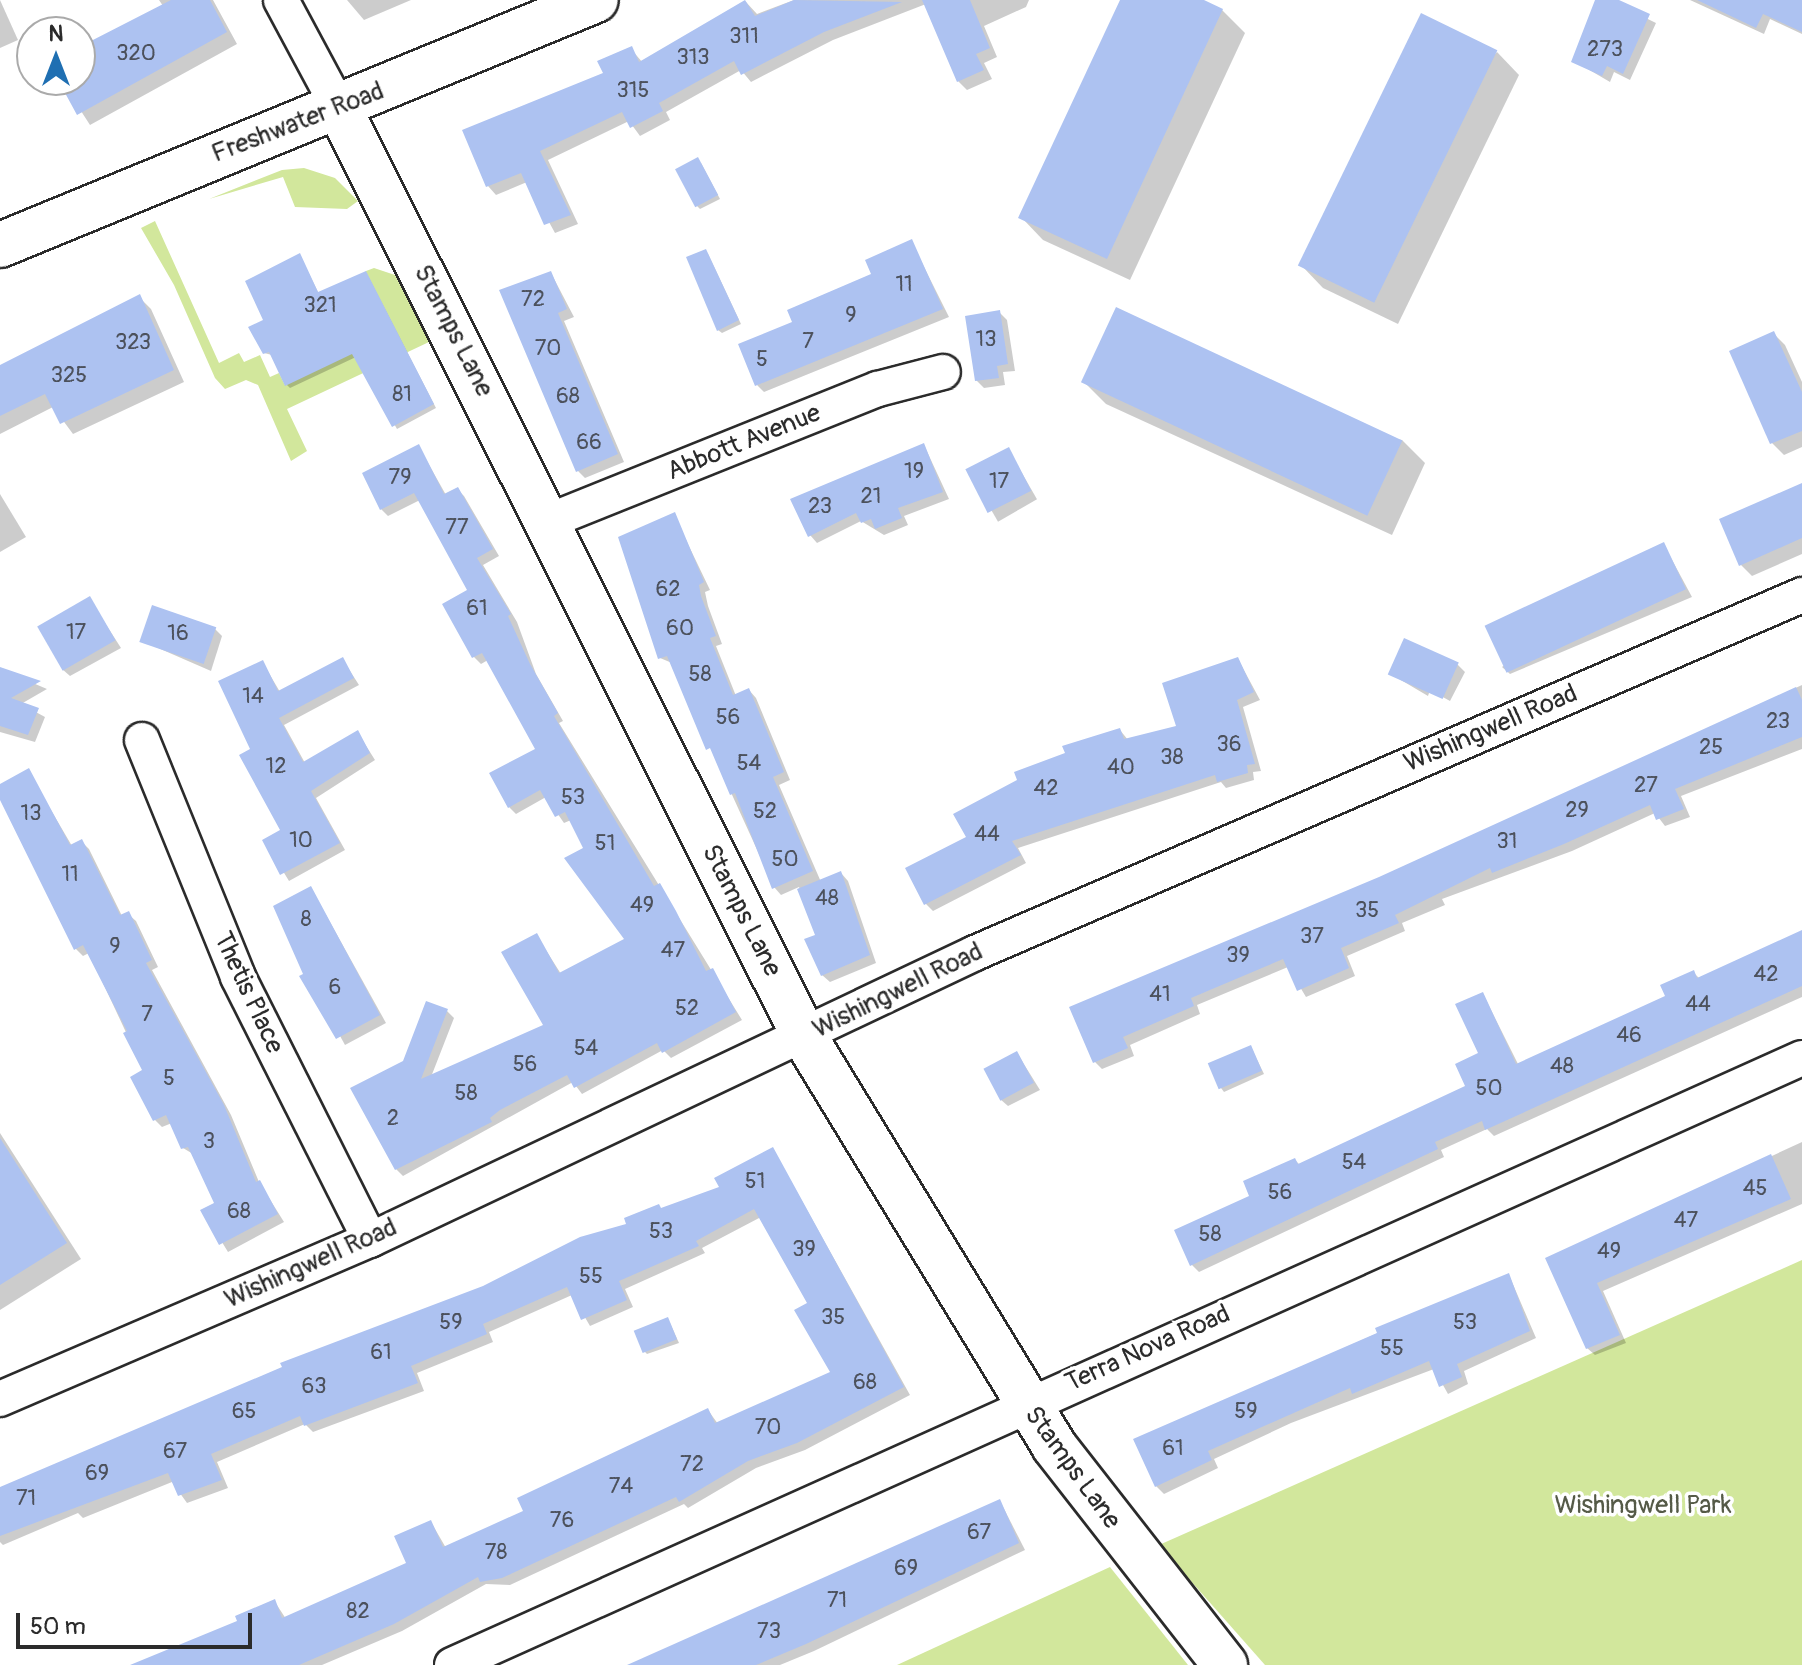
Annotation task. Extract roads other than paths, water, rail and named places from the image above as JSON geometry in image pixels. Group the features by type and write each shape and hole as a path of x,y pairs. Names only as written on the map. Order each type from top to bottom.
{"street":[{"path":"281,0 339,108"},
{"name":"Freshwater Road","path":"0,245 596,0"},
{"name":"Stamps Lane","path":"339,108 549,521 634,703 804,1036 1026,1404 1138,1559 1225,1665"},
{"name":"Abbott Avenue","path":"549,521 878,389 943,372"},
{"name":"Wishingwell Road","path":"0,1399 370,1240 975,953 1802,595"},
{"name":"Thetis Place","path":"142,740 238,977 370,1240"},
{"name":"Terra Nova Road","path":"452,1665 1026,1404 1802,1058"}],"park label":[{"name":"Wishingwell Park","path":"1643,1506"}]}
